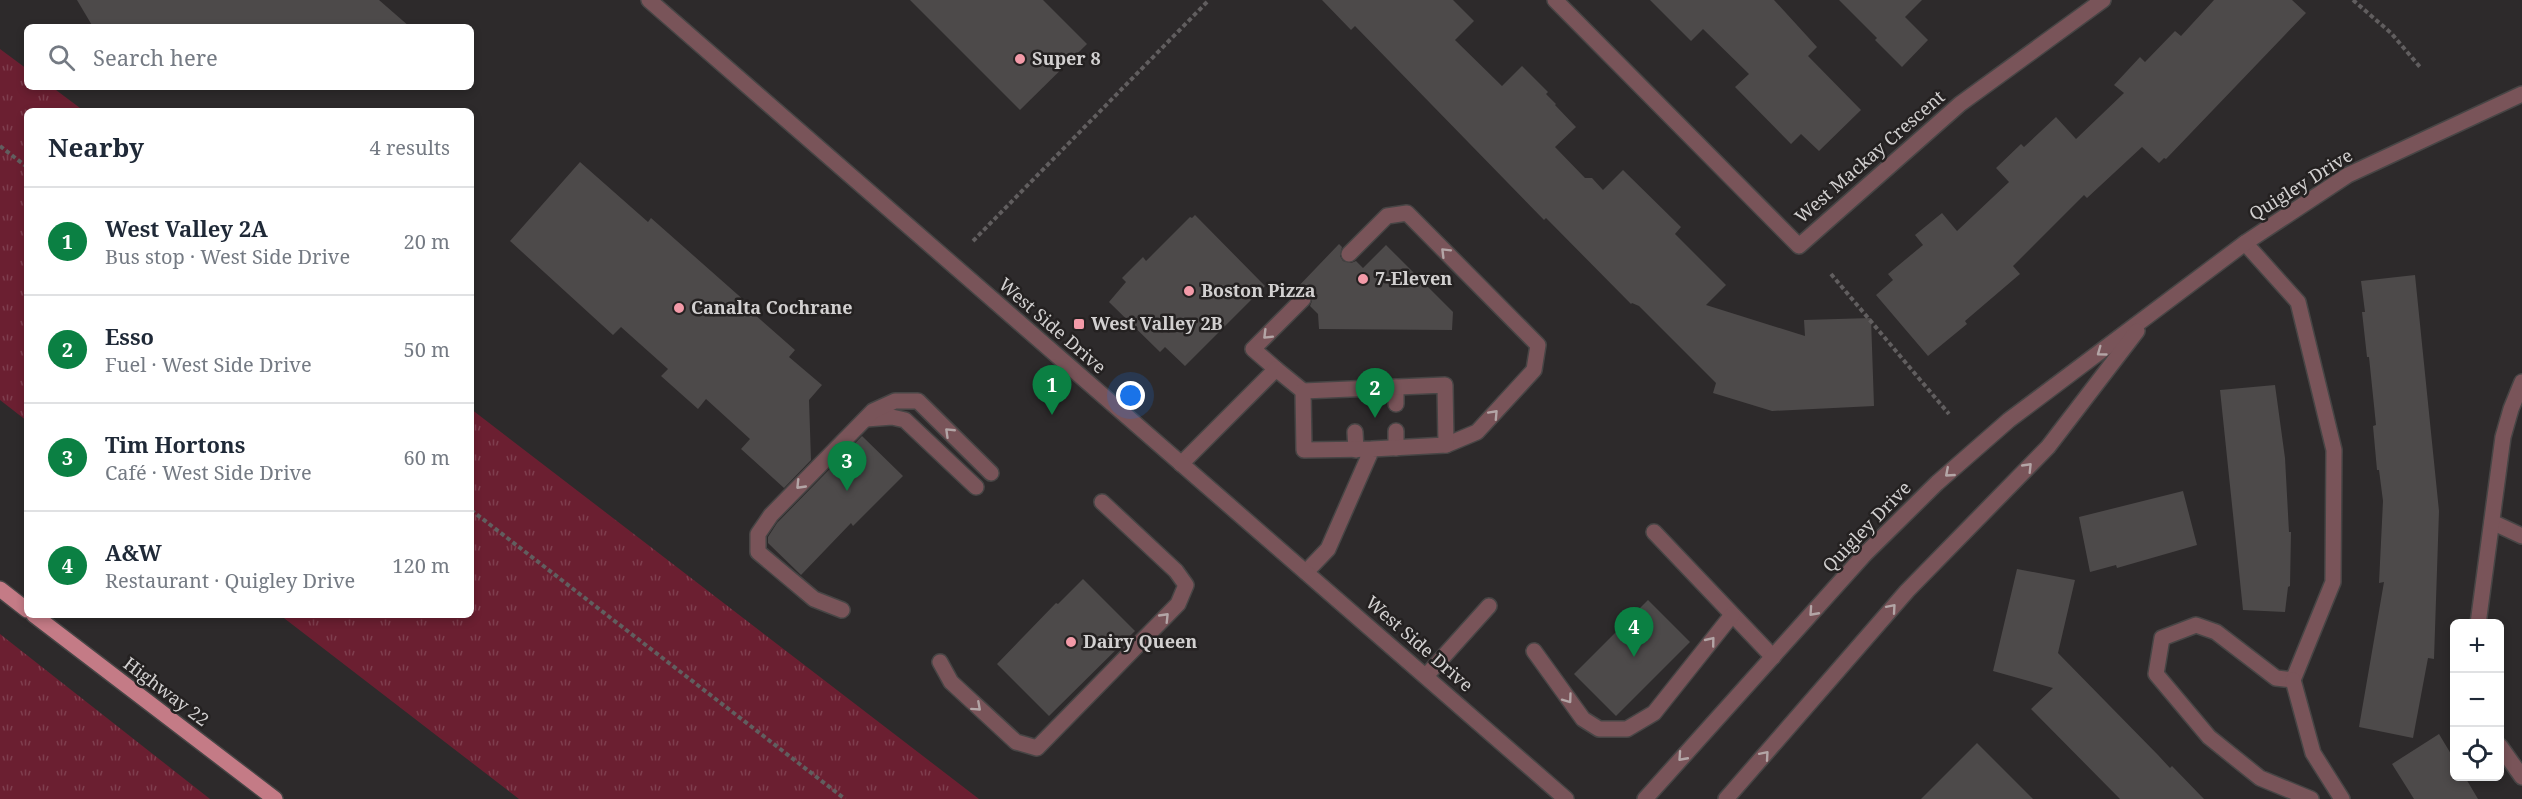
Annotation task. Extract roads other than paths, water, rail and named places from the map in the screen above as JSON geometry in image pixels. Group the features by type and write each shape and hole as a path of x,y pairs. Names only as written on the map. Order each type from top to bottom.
{"main road":[{"path":"0,589 24,608"},
{"name":"Highway 22","path":"38,618 275,799"}],"street":[{"name":"West Side Drive","path":"649,0 1566,799"},
{"name":"West Mackay Crescent","path":"1555,0 1798,246 1960,104 2103,0"},
{"name":"Quigley Drive","path":"1645,799 1865,554 1937,483 2009,420 2245,243 2348,175 2521,96"},
{"path":"1303,391 1304,450 1356,450 1446,445 1477,432 1534,370 1538,345 1407,213 1387,216 1349,254"},
{"path":"2245,243 2298,302 2334,450 2333,582 2293,680 2313,753 2342,799"},
{"path":"1303,299 1253,349 1303,391 1445,385 1446,445"},
{"name":"Quigley Drive","path":"1726,799 1907,591 2048,447 2148,317"},
{"path":"1181,464 1276,369"},
{"path":"2479,619 2503,437 2516,412 2522,382"},
{"path":"1396,387 1396,404"},
{"path":"1355,405 1356,388"},
{"path":"842,610 814,599 758,552 758,534 771,515 873,411 895,401 918,401 991,473"},
{"path":"865,419 892,417 905,420 976,488"},
{"path":"1395,431 1396,448"},
{"path":"1355,432 1356,450"},
{"path":"1306,572 1328,549 1372,449"},
{"path":"940,662 951,682 1016,742 1037,748 1178,604 1186,585 1176,571 1102,502"},
{"path":"2492,522 2522,536"},
{"path":"1654,532 1773,657"},
{"path":"1426,676 1489,606"},
{"path":"1534,651 1583,718 1599,729 1628,729 1653,713 1732,615"},
{"path":"2293,680 2276,678 2216,632 2206,628 2196,625 2162,638 2156,674 2209,737 2260,778 2311,799"},
{"path":"2504,753 2522,777"}],"place":[{"name":"Super 8","path":"1020,59"},
{"name":"7-Eleven","path":"1363,279"},
{"name":"Boston Pizza","path":"1189,291"},
{"name":"Canalta Cochrane","path":"679,308"},
{"name":"West Valley 2B","path":"1079,324"},
{"name":"West Valley 2A","path":"1052,415"},
{"name":"Esso","path":"1375,418"},
{"name":"Tim Hortons","path":"847,491"},
{"name":"Dairy Queen","path":"1071,642"},
{"name":"A&W","path":"1634,657"}]}
